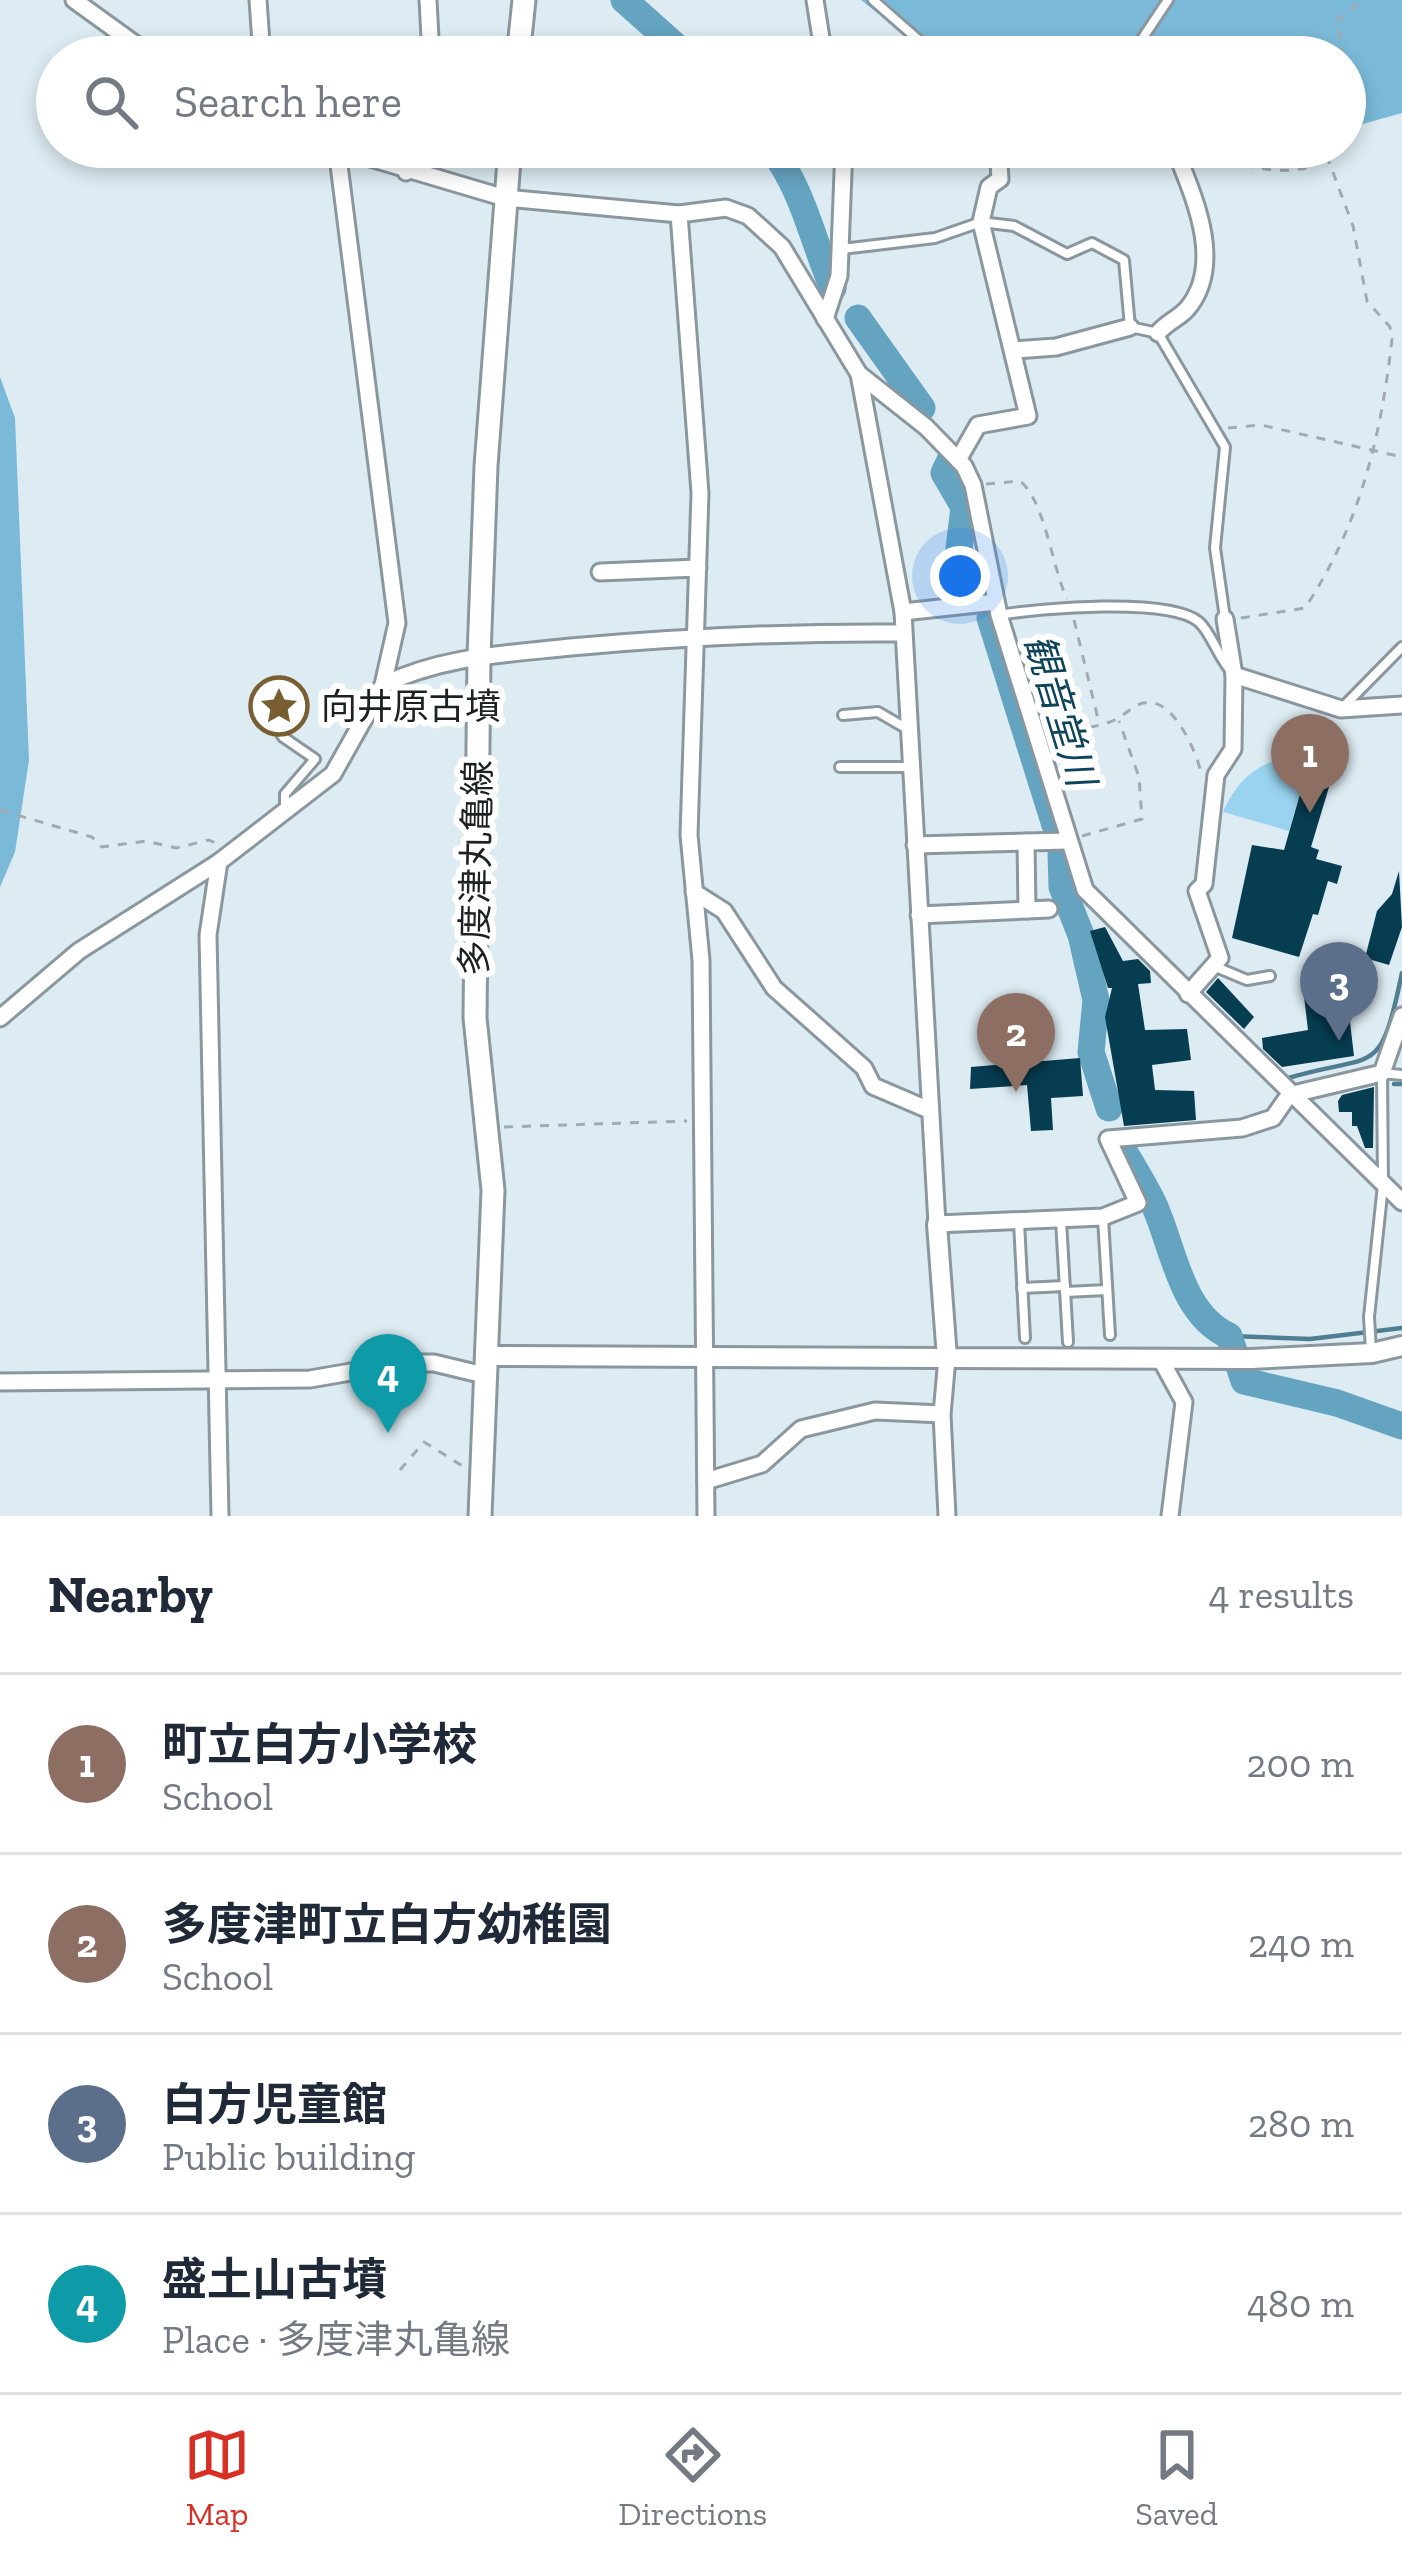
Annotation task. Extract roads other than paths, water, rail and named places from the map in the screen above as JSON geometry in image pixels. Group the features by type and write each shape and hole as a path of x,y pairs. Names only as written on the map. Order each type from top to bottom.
{"main road":[{"path":"520,36 524,0"},
{"name":"多度津丸亀線","path":"480,1516 493,1190 475,1018 479,656 486,466 508,168"}],"street":[{"path":"74,0 124,36"},
{"path":"258,0 261,36"},
{"path":"428,0 430,36"},
{"path":"815,0 821,36"},
{"path":"0,1018 79,951 219,862 333,774 383,685 397,623 338,168"},
{"path":"394,168 506,198 680,214 726,208 758,223 782,247 860,374 903,612 947,1358 942,1414 947,1516"},
{"path":"406,172 408,168"},
{"path":"825,319 839,276 843,168"},
{"path":"958,460 978,424 1028,416 981,222 989,187 1000,179 999,168"},
{"path":"1158,333 1188,308 1200,275 1204,232 1181,168"},
{"path":"680,214 700,493 689,835 701,960 706,1516"},
{"path":"1014,350 1056,347 1130,327"},
{"path":"860,374 886,391 958,460 974,484 998,608 1085,890 1402,1202"},
{"path":"600,572 698,568"},
{"path":"903,612 998,608"},
{"path":"1188,994 1220,958 1197,891 1204,884 1216,775 1233,749 1234,675 1225,619"},
{"path":"383,685 424,665 479,656 696,635 903,633"},
{"path":"1234,675 1341,709 1402,705"},
{"path":"915,845 1068,841"},
{"path":"1026,842 1027,910"},
{"path":"219,862 208,935 220,1516"},
{"path":"694,892 724,911 774,988 864,1068 872,1086 929,1110"},
{"path":"919,915 1048,909"},
{"path":"937,1224 1102,1217 1138,1203 1108,1139 1242,1128 1273,1118 1289,1095 1382,1073 1402,1016"},
{"path":"0,1382 310,1379 434,1363 1251,1359 1402,1346"},
{"path":"1161,1360 1184,1402 1170,1516"},
{"path":"706,1481 762,1464 801,1429 875,1411 942,1414"}],"lane":[{"path":"873,0 914,36"},
{"path":"1144,36 1168,0"},
{"path":"841,250 934,238 981,222 1014,226 1067,254 1093,243 1124,260 1130,327 1158,333 1225,447 1215,548 1225,619"},
{"path":"998,608 1172,608 1200,622 1234,675"},
{"path":"1341,709 1402,647"},
{"path":"843,715 878,712 911,731"},
{"path":"268,713 283,737 315,759 285,794 280,804 285,811"},
{"path":"840,767 912,767"},
{"path":"1216,967 1247,980 1270,976"},
{"path":"1371,1347 1383,1185 1382,1073 1402,1075"},
{"path":"1102,1217 1110,1335"},
{"path":"1061,1219 1068,1342"},
{"path":"1019,1220 1025,1338"},
{"path":"1022,1288 1107,1290"}],"waterway":[{"name":"観音堂川","path":"624,0 664,36"},
{"name":"観音堂川","path":"784,168 833,288"},
{"name":"観音堂川","path":"858,318 922,408"},
{"name":"観音堂川","path":"952,456 944,473 964,507 959,549 979,596"},
{"name":"観音堂川","path":"990,618 1055,825"},
{"name":"観音堂川","path":"1061,852 1062,887 1081,935 1096,1000 1091,1052 1109,1108"},
{"path":"1285,1079 1370,1056 1387,1031 1402,973"},
{"path":"1394,1084 1402,1084"},
{"name":"観音堂川","path":"1122,1148 1155,1207 1190,1297 1200,1313 1229,1336 1244,1381 1337,1403 1402,1426"},
{"path":"1229,1336 1310,1339 1402,1328"}],"place":[{"name":"向井原古墳","path":"279,706"},
{"name":"町立白方小学校","path":"1310,813"},
{"name":"白方児童館","path":"1339,1041"},
{"name":"多度津町立白方幼稚園","path":"1016,1092"},
{"name":"盛土山古墳","path":"388,1433"}]}
